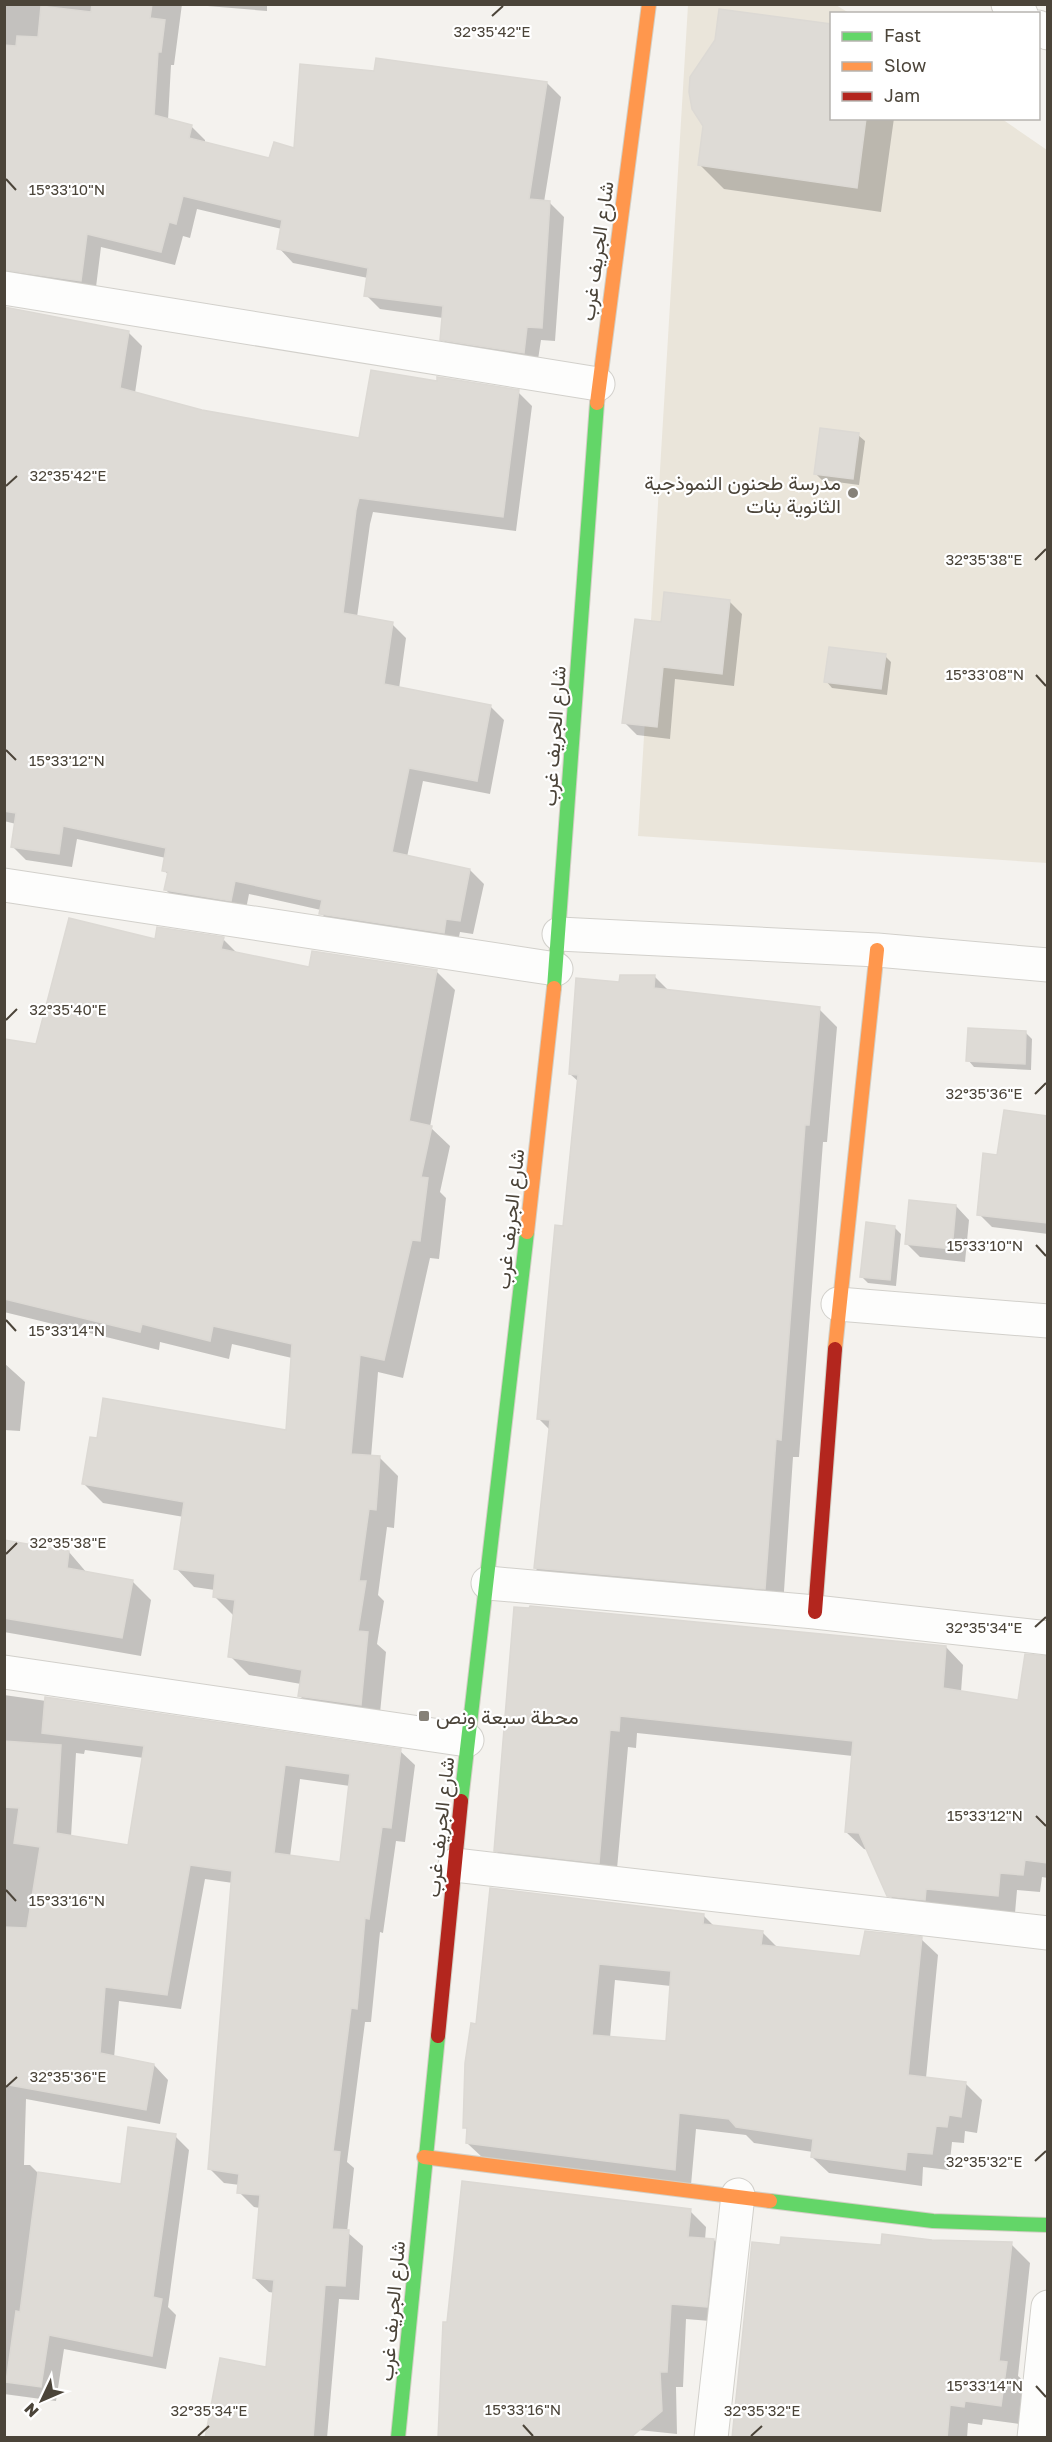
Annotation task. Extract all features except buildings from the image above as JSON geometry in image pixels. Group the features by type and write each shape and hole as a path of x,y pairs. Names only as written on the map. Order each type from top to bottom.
{"street":[{"name":"شارع الجريف غرب","path":"398,2438 467,1740 489,1583 556,969 598,384 649,4"},
{"path":"4,288 598,384"},
{"path":"4,885 556,969"},
{"path":"559,934 877,950 1047,964"},
{"path":"815,1612 838,1304 877,950"},
{"path":"838,1304 1047,1321"},
{"path":"489,1583 815,1612 1047,1638"},
{"path":"4,1672 467,1740"},
{"path":"455,1865 1047,1933"},
{"path":"424,2157 933,2221 1047,2225"},
{"path":"711,2438 738,2195"},
{"path":"1034,2438 1047,2307"}],"shaded area":[{"name":"مدرسة طحنون النموذجية الثانوية بنات","path":"688,5 836,5 847,12 830,12 830,120 1003,120 1047,150 1047,863 638,836"}],"traffic: fast":[{"path":"554,988 597,403"},
{"path":"461,1801 527,1232"},
{"path":"398,2438 438,2036"},
{"path":"770,2201 933,2221 1048,2225"}],"traffic: slow":[{"path":"597,403 649,4"},
{"path":"835,1349 877,950"},
{"path":"527,1232 554,988"},
{"path":"424,2157 770,2201"}],"traffic: jam":[{"path":"815,1612 835,1349"},
{"path":"438,2036 461,1801"}],"place":[{"name":"مدرسة طحنون النموذجية الثانوية بنات","path":"853,493"},
{"name":"محطة سبعة ونص","path":"424,1716"}]}
